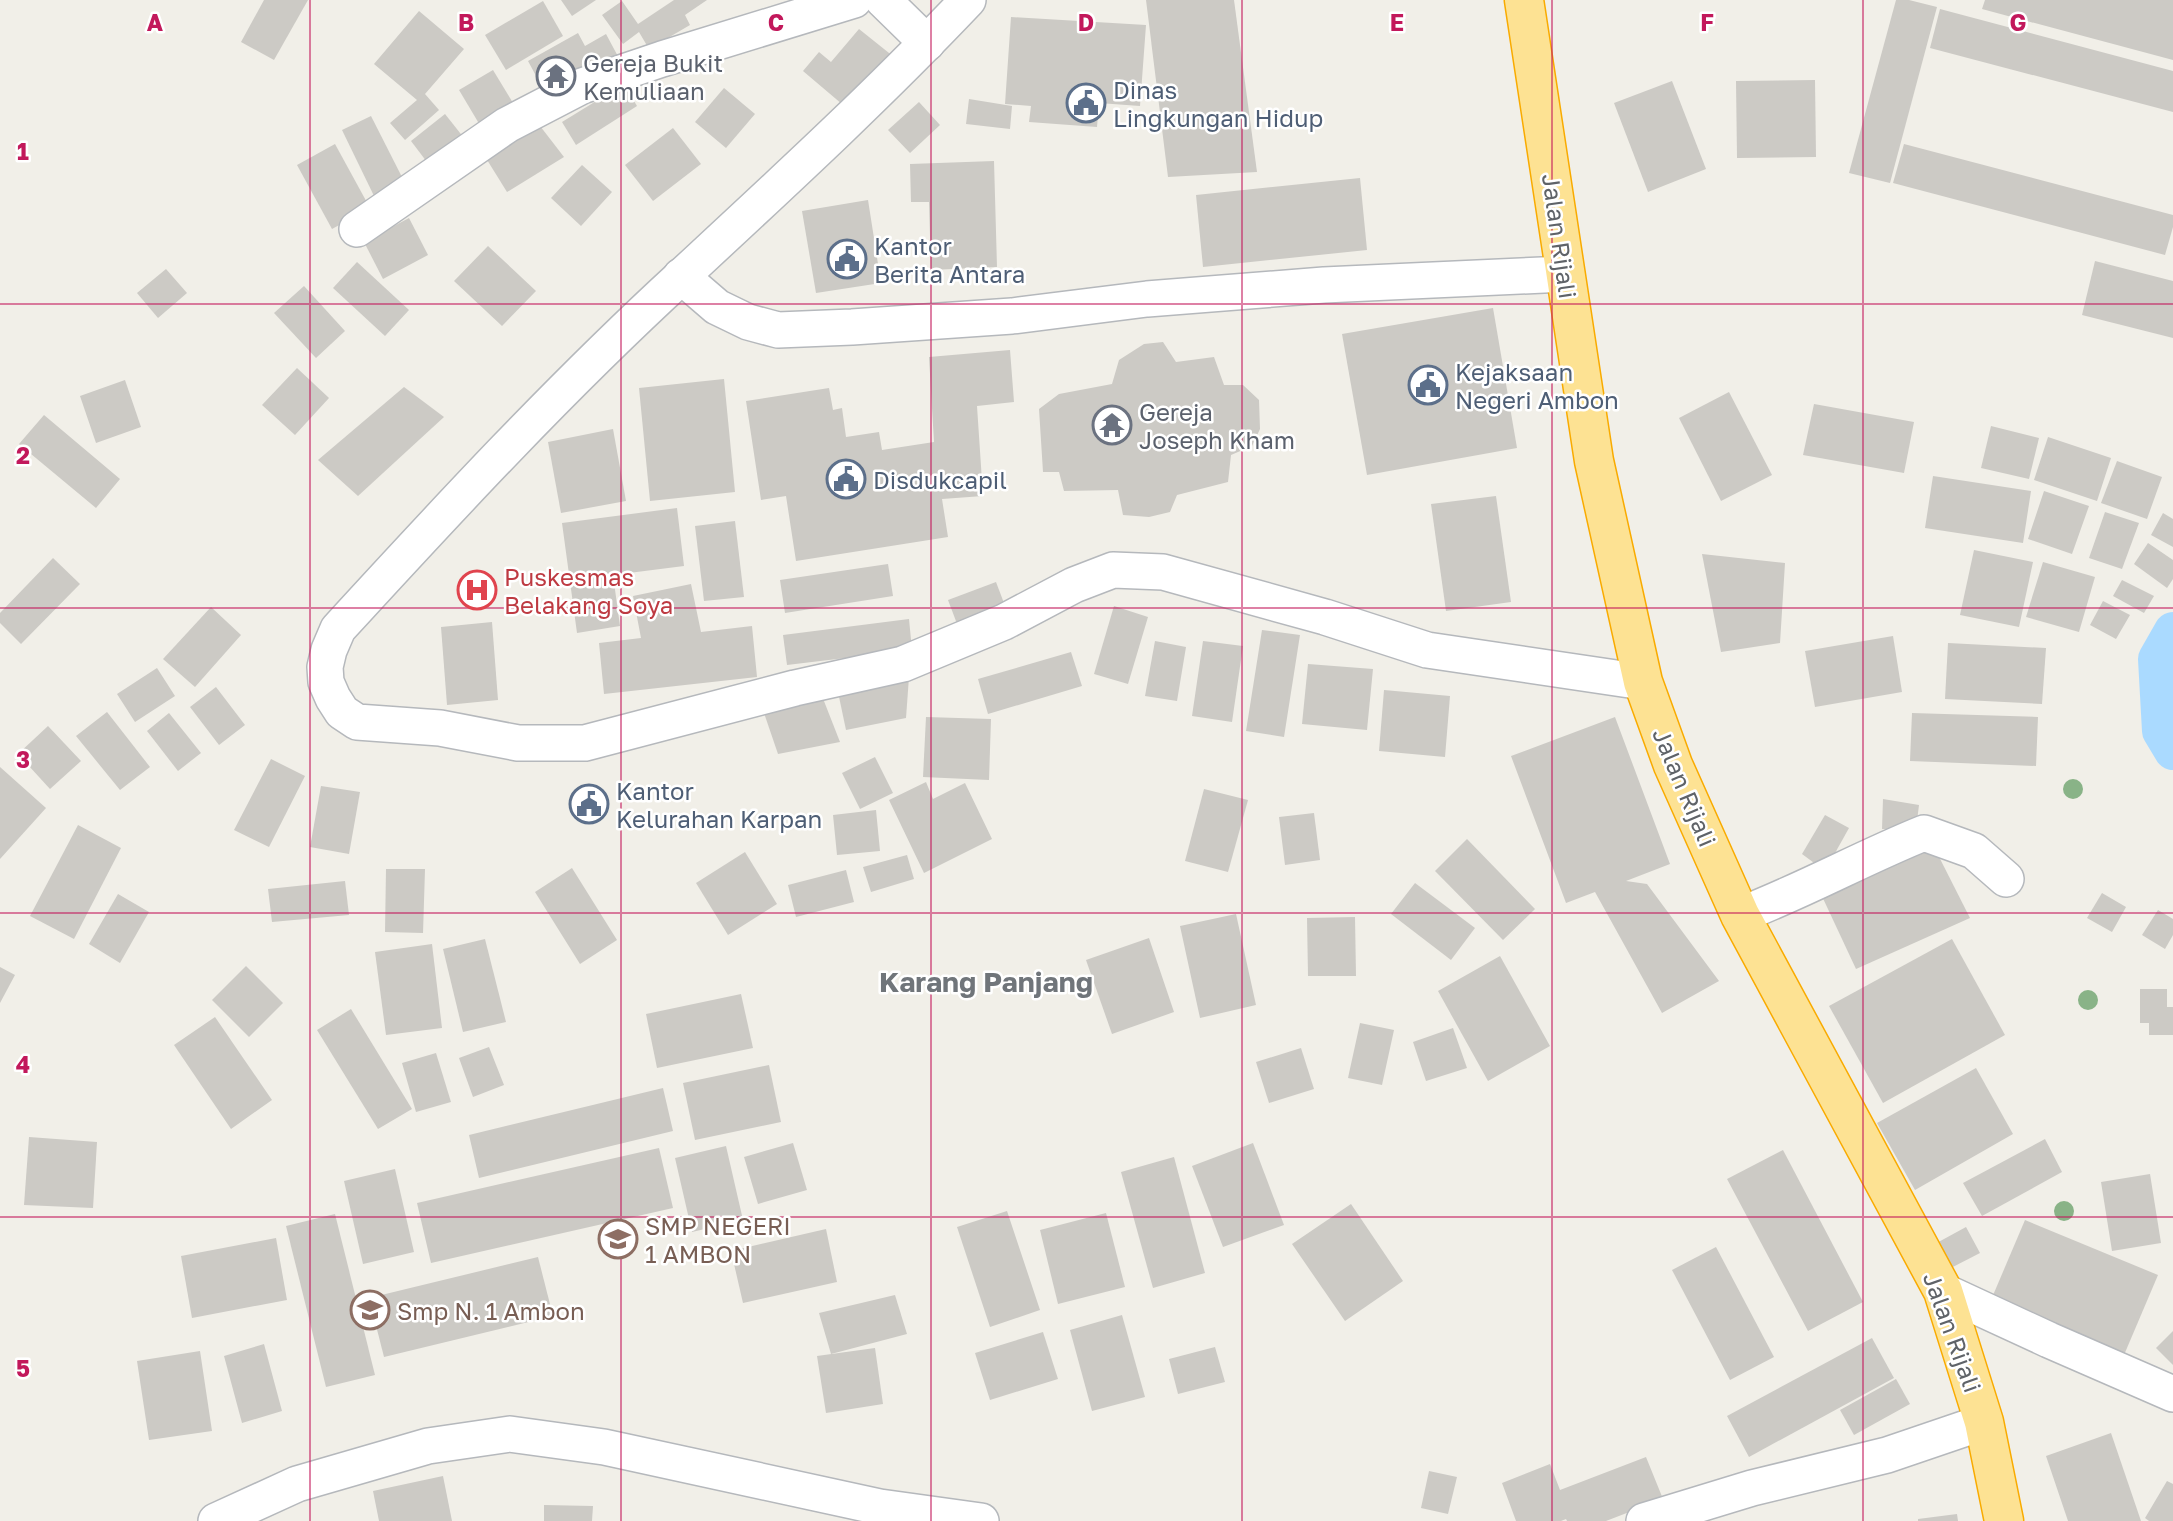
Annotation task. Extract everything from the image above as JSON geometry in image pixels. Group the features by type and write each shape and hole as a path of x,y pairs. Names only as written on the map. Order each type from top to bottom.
{"highway":[{"name":"Jalan Rijali","path":"1524,0 1594,461 1643,682 1673,765 1740,915 1943,1291 1984,1422 2004,1521"}],"street":[{"path":"357,229 507,125 582,86 853,0"},
{"path":"883,0 927,43"},
{"path":"968,0 782,184 681,276 466,490 338,629 329,650 326,682 342,712 357,722 440,728 518,743 585,743 795,688 904,664 1004,622 1074,585 1113,570 1163,572 1325,617 1427,650 1643,682"},
{"path":"681,276 717,307 748,323 778,330 1013,316 1147,299 1324,285 1565,274"},
{"path":"1740,915 1788,897 1875,853 1924,833 1974,851 2006,879"},
{"path":"1943,1291 2173,1394"},
{"path":"1644,1521 1752,1488 1887,1455 1984,1422"},
{"path":"216,1521 297,1484 428,1446 510,1434 604,1447 880,1507 981,1521"}],"building":[{"path":"264,0 308,0 274,60 241,42"},
{"path":"561,0 596,0 572,16"},
{"path":"674,0 707,0 685,15 690,25 649,49 639,32 623,44 602,15 622,1 638,24"},
{"path":"1146,0 1234,0 1257,172 1168,177"},
{"path":"1896,0 1909,0 1937,7 1890,183 1849,173"},
{"path":"1985,0 2173,0 2173,60 1982,9"},
{"path":"543,1 563,36 506,70 485,35"},
{"path":"1940,9 2173,71 2173,112 1930,48"},
{"path":"419,11 464,49 425,94 439,110 405,140 390,123 417,100 374,64"},
{"path":"1011,17 1146,25 1140,106 1099,103 1097,127 1029,122 1031,106 1005,104"},
{"path":"859,29 894,57 849,110 803,71 819,52 831,62"},
{"path":"578,33 585,46 606,34 621,62 601,73 594,60 599,72 549,100 528,61"},
{"path":"493,70 521,116 487,137 459,90"},
{"path":"1815,80 1816,157 1737,158 1736,81"},
{"path":"1672,81 1706,169 1648,192 1614,103"},
{"path":"624,84 637,106 576,145 562,122"},
{"path":"724,88 755,114 726,148 695,122"},
{"path":"969,99 1012,106 1010,129 966,124"},
{"path":"919,102 940,125 910,153 888,130"},
{"path":"445,114 468,143 433,170 411,141"},
{"path":"371,116 405,183 375,198 342,130"},
{"path":"537,122 564,157 507,192 484,155"},
{"path":"673,128 701,164 653,201 625,165"},
{"path":"335,144 370,208 332,229 297,165"},
{"path":"1904,144 2173,215 2173,227 2165,255 1893,183"},
{"path":"994,161 997,267 931,270 929,202 911,202 910,164"},
{"path":"582,165 612,192 581,226 551,198"},
{"path":"1360,178 1367,250 1203,267 1196,195"},
{"path":"868,200 881,283 816,293 802,211"},
{"path":"409,218 428,255 383,279 364,242"},
{"path":"488,246 536,291 502,326 454,281"},
{"path":"2095,261 2173,281 2173,338 2082,315"},
{"path":"357,262 409,310 385,336 333,288"},
{"path":"166,269 187,293 158,318 137,293"},
{"path":"304,286 345,331 316,358 274,313"},
{"path":"1493,308 1517,448 1367,475 1342,334"},
{"path":"1163,342 1176,362 1214,357 1224,385 1243,385 1259,400 1260,429 1252,446 1231,455 1228,482 1177,495 1170,512 1149,517 1123,515 1118,490 1064,491 1059,472 1043,472 1039,409 1059,394 1112,384 1119,360 1144,344"},
{"path":"1010,350 1014,402 977,406 983,496 942,499 948,537 796,561 786,496 761,500 746,401 829,388 833,410 842,408 846,437 879,432 882,450 934,442 929,357"},
{"path":"297,368 329,398 295,435 262,405"},
{"path":"724,379 735,492 650,501 639,388"},
{"path":"125,380 141,427 96,443 80,396"},
{"path":"404,387 444,417 358,496 318,460"},
{"path":"1729,392 1772,475 1721,501 1679,418"},
{"path":"1814,404 1914,422 1904,473 1803,455"},
{"path":"44,415 120,479 96,508 19,444"},
{"path":"1991,426 2039,438 2029,479 1981,468"},
{"path":"613,429 626,501 561,513 548,442"},
{"path":"2048,437 2111,458 2097,501 2034,480"},
{"path":"2117,461 2162,477 2147,519 2101,503"},
{"path":"1933,476 2031,491 2023,543 1925,528"},
{"path":"2044,491 2089,506 2072,554 2028,539"},
{"path":"1496,496 1511,602 1446,611 1431,504"},
{"path":"677,508 684,566 613,575 620,626 577,633 562,523"},
{"path":"2105,512 2139,523 2122,569 2089,558"},
{"path":"2163,513 2173,519 2173,547 2151,535"},
{"path":"735,521 744,597 704,601 695,526"},
{"path":"2148,543 2173,560 2173,579 2167,588 2134,564"},
{"path":"1974,550 2033,562 2019,627 1960,615"},
{"path":"1702,554 1785,563 1780,643 1721,652"},
{"path":"53,558 80,584 21,644 0,623 0,613"},
{"path":"2043,562 2095,577 2079,632 2026,617"},
{"path":"888,564 893,596 785,613 780,580"},
{"path":"2122,580 2154,596 2144,613 2113,596"},
{"path":"996,582 1007,611 959,629 948,600"},
{"path":"691,584 701,632 752,626 757,677 604,694 599,643 641,638 633,596"},
{"path":"2103,601 2130,615 2116,639 2090,625"},
{"path":"1114,606 1148,617 1128,684 1094,674"},
{"path":"211,607 241,635 195,687 163,659"},
{"path":"909,619 912,650 787,665 783,635"},
{"path":"492,622 498,700 447,705 441,627"},
{"path":"1262,630 1300,635 1284,737 1246,731"},
{"path":"1893,636 1902,692 1815,707 1805,651"},
{"path":"1155,641 1186,647 1177,701 1145,696"},
{"path":"1203,641 1243,646 1232,722 1192,716"},
{"path":"1948,643 2046,648 2042,704 1945,699"},
{"path":"1071,652 1082,686 988,714 978,679"},
{"path":"1308,664 1373,669 1367,730 1302,724"},
{"path":"157,668 175,696 135,722 117,694"},
{"path":"909,677 906,718 846,730 838,692"},
{"path":"216,687 245,725 219,745 190,707"},
{"path":"1384,690 1450,696 1445,757 1379,751"},
{"path":"822,696 840,742 778,754 764,713"},
{"path":"107,712 150,767 120,790 76,736"},
{"path":"169,713 201,753 178,771 147,731"},
{"path":"1912,713 2038,717 2036,766 1910,761"},
{"path":"926,717 991,719 989,780 923,777"},
{"path":"1615,717 1670,864 1626,881 1647,884 1719,981 1662,1013 1595,892 1566,903 1511,756"},
{"path":"48,726 81,761 50,789 18,754"},
{"path":"875,757 893,793 860,809 842,773"},
{"path":"271,759 305,776 269,847 234,830"},
{"path":"0,767 46,808 0,859"},
{"path":"926,782 933,799 965,783 992,839 924,873 889,800"},
{"path":"321,786 360,792 349,854 310,847"},
{"path":"1204,789 1248,800 1228,872 1185,861"},
{"path":"1883,799 1919,805 1916,829 1882,829"},
{"path":"876,810 880,851 837,855 833,815"},
{"path":"1314,813 1320,860 1285,865 1279,817"},
{"path":"1825,815 1849,828 1825,871 1802,854"},
{"path":"78,825 121,848 74,939 30,916"},
{"path":"1467,839 1535,909 1503,940 1435,871"},
{"path":"1933,845 1970,918 1856,969 1820,892"},
{"path":"745,852 777,904 728,935 696,883"},
{"path":"907,855 914,879 871,892 863,867"},
{"path":"572,868 617,940 580,964 535,892"},
{"path":"386,869 425,869 423,933 385,932"},
{"path":"846,870 854,902 796,917 788,885"},
{"path":"345,881 349,915 272,922 268,889"},
{"path":"1415,883 1475,928 1451,960 1391,914"},
{"path":"2102,893 2126,907 2112,932 2087,918"},
{"path":"118,894 149,912 120,963 89,944"},
{"path":"2158,910 2173,919 2173,935 2165,949 2142,935"},
{"path":"1236,914 1256,1005 1200,1018 1180,926"},
{"path":"1355,917 1356,976 1308,976 1307,918"},
{"path":"1149,938 1174,1012 1112,1034 1086,960"},
{"path":"485,939 506,1022 463,1032 443,949"},
{"path":"1952,939 2005,1035 1883,1103 1829,1006"},
{"path":"432,944 442,1028 386,1035 375,952"},
{"path":"1500,956 1550,1046 1488,1081 1438,991"},
{"path":"246,966 283,1003 249,1037 212,1000"},
{"path":"0,967 15,975 0,1003"},
{"path":"2140,989 2167,989 2167,1007 2173,1007 2173,1035 2149,1035 2149,1023 2140,1023"},
{"path":"741,994 753,1048 657,1068 646,1014"},
{"path":"351,1009 412,1109 378,1129 317,1030"},
{"path":"215,1017 272,1100 231,1129 174,1045"},
{"path":"1360,1023 1394,1030 1382,1085 1348,1078"},
{"path":"1453,1028 1467,1068 1426,1081 1413,1042"},
{"path":"489,1047 504,1085 473,1097 459,1058"},
{"path":"1301,1048 1314,1089 1269,1103 1256,1062"},
{"path":"436,1053 451,1102 416,1112 402,1063"},
{"path":"769,1065 781,1122 695,1140 683,1083"},
{"path":"1976,1068 2013,1134 1915,1190 1877,1123"},
{"path":"663,1088 673,1131 479,1178 469,1135"},
{"path":"29,1137 97,1142 93,1208 24,1205"},
{"path":"2045,1139 2062,1172 1982,1216 1963,1183"},
{"path":"793,1143 807,1190 758,1204 744,1157"},
{"path":"1253,1143 1284,1225 1223,1247 1192,1166"},
{"path":"726,1146 743,1220 692,1232 675,1158"},
{"path":"659,1148 673,1208 431,1263 417,1203"},
{"path":"1783,1150 1863,1302 1808,1331 1727,1179"},
{"path":"1174,1157 1205,1273 1153,1288 1121,1172"},
{"path":"395,1169 414,1252 363,1264 344,1181"},
{"path":"2150,1174 2161,1243 2112,1251 2101,1182"},
{"path":"1351,1204 1403,1281 1345,1321 1292,1244"},
{"path":"1007,1211 1040,1310 990,1327 957,1227"},
{"path":"1106,1213 1125,1287 1058,1304 1040,1230"},
{"path":"335,1214 375,1375 326,1387 286,1226"},
{"path":"2025,1220 2158,1275 2124,1355 1991,1300"},
{"path":"1966,1227 1980,1253 1947,1270 1933,1245"},
{"path":"826,1229 837,1282 743,1303 731,1251"},
{"path":"276,1238 287,1300 192,1318 181,1256"},
{"path":"1716,1247 1774,1357 1730,1380 1672,1270"},
{"path":"538,1257 553,1316 384,1357 369,1298"},
{"path":"895,1295 907,1334 831,1354 819,1313"},
{"path":"1122,1315 1145,1397 1092,1411 1070,1330"},
{"path":"2173,1331 2173,1365 2156,1348"},
{"path":"1043,1332 1058,1379 990,1400 975,1353"},
{"path":"1872,1338 1894,1378 1749,1457 1727,1416"},
{"path":"264,1344 282,1411 242,1423 224,1356"},
{"path":"1215,1347 1225,1382 1178,1394 1169,1359"},
{"path":"875,1348 883,1404 826,1413 817,1356"},
{"path":"200,1351 212,1431 149,1440 137,1361"},
{"path":"1896,1379 1910,1404 1854,1435 1840,1410"},
{"path":"2111,1433 2141,1521 2068,1521 2046,1456"},
{"path":"1646,1457 1663,1499 1606,1521 1516,1521 1502,1483 1550,1464 1560,1490"},
{"path":"1429,1471 1457,1477 1448,1514 1421,1508"},
{"path":"443,1476 452,1521 379,1521 373,1491"},
{"path":"2167,1481 2173,1484 2173,1521 2149,1521 2145,1518"},
{"path":"544,1505 593,1506 592,1521 544,1521"},
{"path":"1957,1514 1958,1521 1918,1521 1918,1519"}],"waterway":[{"path":"2173,631 2157,659 2161,731 2173,751"}],"place":[{"name":"Gereja Bukit Kemuliaan","path":"556,76"},
{"name":"Dinas Lingkungan Hidup","path":"1086,103"},
{"name":"Kantor Berita Antara","path":"847,259"},
{"name":"Kejaksaan Negeri Ambon","path":"1428,385"},
{"name":"Gereja Joseph Kham","path":"1112,425"},
{"name":"Disdukcapil","path":"846,479"},
{"name":"Puskesmas Belakang Soya","path":"477,590"},
{"name":"Kantor Kelurahan Karpan","path":"589,804"},
{"name":"SMP NEGERI 1 AMBON","path":"618,1239"},
{"name":"Smp N. 1 Ambon","path":"370,1310"}],"district":[{"name":"Karang Panjang","path":"986,981"}]}
